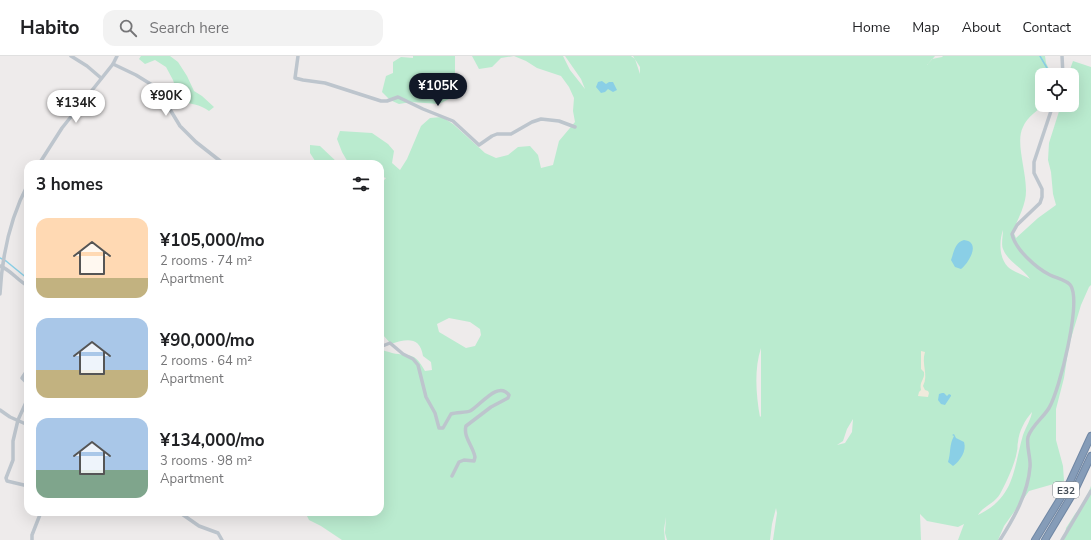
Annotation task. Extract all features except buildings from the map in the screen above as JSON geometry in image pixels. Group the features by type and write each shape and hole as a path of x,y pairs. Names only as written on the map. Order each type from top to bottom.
{"highway":[{"name":"E32","path":"1035,540 1068,486 1091,436"},
{"name":"E32","path":"1045,540 1075,490 1091,456"}],"street":[{"path":"71,56 88,66 101,78"},
{"path":"42,160 62,128 113,64 116,56"},
{"path":"298,56 295,78 325,83 381,102 388,102 398,97 453,121 479,145 492,136 497,134 511,134 532,122 541,119 559,121 575,127"},
{"path":"1062,56 1063,68"},
{"path":"113,64 136,74 156,88 180,126 196,142 219,160"},
{"path":"1000,540 1013,518 1027,486 1030,467 1028,438 1032,429 1044,416 1054,398 1068,349 1071,331 1073,292 1071,285 1048,274 1028,258 1015,244 1012,234 1018,225 1040,203 1042,197 1042,189 1034,173 1034,162 1051,112"},
{"path":"0,294 1,266 12,223 24,192"},
{"path":"1,266 24,284"},
{"path":"384,345 390,343 403,354 413,359 418,365 426,398 435,413 439,428 443,428 451,414 472,410 492,393 503,390 507,391 509,395 508,398 491,407 466,426 465,430 475,457 474,461 464,460 459,462 452,476"},
{"path":"24,407 18,420 13,440 13,460 6,478 7,482 24,485"},
{"path":"0,410 10,417 24,422"},
{"path":"1062,540 1091,491"},
{"path":"32,540 32,535 39,516"},
{"path":"185,516 199,526 218,533 222,540"}],"green space":[{"path":"141,56 170,56 178,62 194,91 214,107 209,111 199,106 180,101 173,80 166,67 155,60 145,64 139,59"},
{"path":"413,56 455,56 455,93 451,98 439,104 411,102 399,104 390,100 382,92 386,76 393,73 393,62 401,57 413,58"},
{"path":"472,56 514,56 501,58 492,67 479,69"},
{"path":"514,56 563,56 570,70 585,89 581,79 565,56 631,56 635,59 633,56 935,56 932,59 943,56 1045,56 1048,68 1035,68 1035,112 1027,120 1021,134 1020,143 1026,182 1026,192 1023,208 1013,231 1016,238 1038,218 1056,205 1048,160 1049,143 1059,112 1079,112 1079,68 1070,68 1073,61 1091,67 1091,285 1081,305 1069,345 1064,378 1056,409 1056,440 1063,466 1064,481 1029,491 1004,526 998,540 958,540 964,524 958,527 927,521 920,514 921,540 773,540 777,513 776,508 770,540 667,540 665,533 666,517 664,529 665,540 342,540 309,520 307,516 384,516 384,351 412,356 418,360 425,371 432,370 431,362 423,356 419,345 416,342 407,340 391,344 384,336 384,180 386,178 384,177 384,160 347,160 337,139 340,131 372,133 388,144 394,151 392,163 400,170 407,159 421,126 430,118 442,117 453,124 485,153 496,158 508,155 518,147 530,146 538,155 541,168 553,165 559,141 575,122 573,111 574,98 569,87 561,76 537,68","holes":["635,59 640,67 640,74","1003,230 1002,245 1008,258 1030,279 1008,267 1005,263 1001,254 1000,244","449,318 470,322 480,329 481,335 475,346 466,348 439,332 437,324","761,348 760,417 757,400 756,382 757,365","1032,412 1023,435 1011,481 1006,491 990,508 978,515 1000,494 1014,462 1023,426","853,419 852,432 845,443 837,445 843,441 847,429"]},
{"path":"310,145 320,146 335,160 314,160 310,153"},
{"path":"1091,486 1091,540 1064,540 1066,528 1085,502"}],"sand":[{"path":"921,351 925,352 925,382 923,386 929,393 928,397 918,396 924,377 924,372 921,369"}],"water":[{"path":"602,81 606,84 613,82 617,90 613,92 608,89 601,93 596,87 598,82"},
{"path":"964,240 972,245 973,249 967,263 961,269 955,267 951,260 957,245"},
{"path":"942,393 947,396 949,394 951,395 945,405 941,404 938,400 939,394"},
{"path":"954,434 956,438 964,442 965,449 962,456 953,466 948,462 951,443 954,436 952,435"}],"waterway":[{"path":"1040,56 1047,68"},
{"path":"0,258 24,276"}]}
